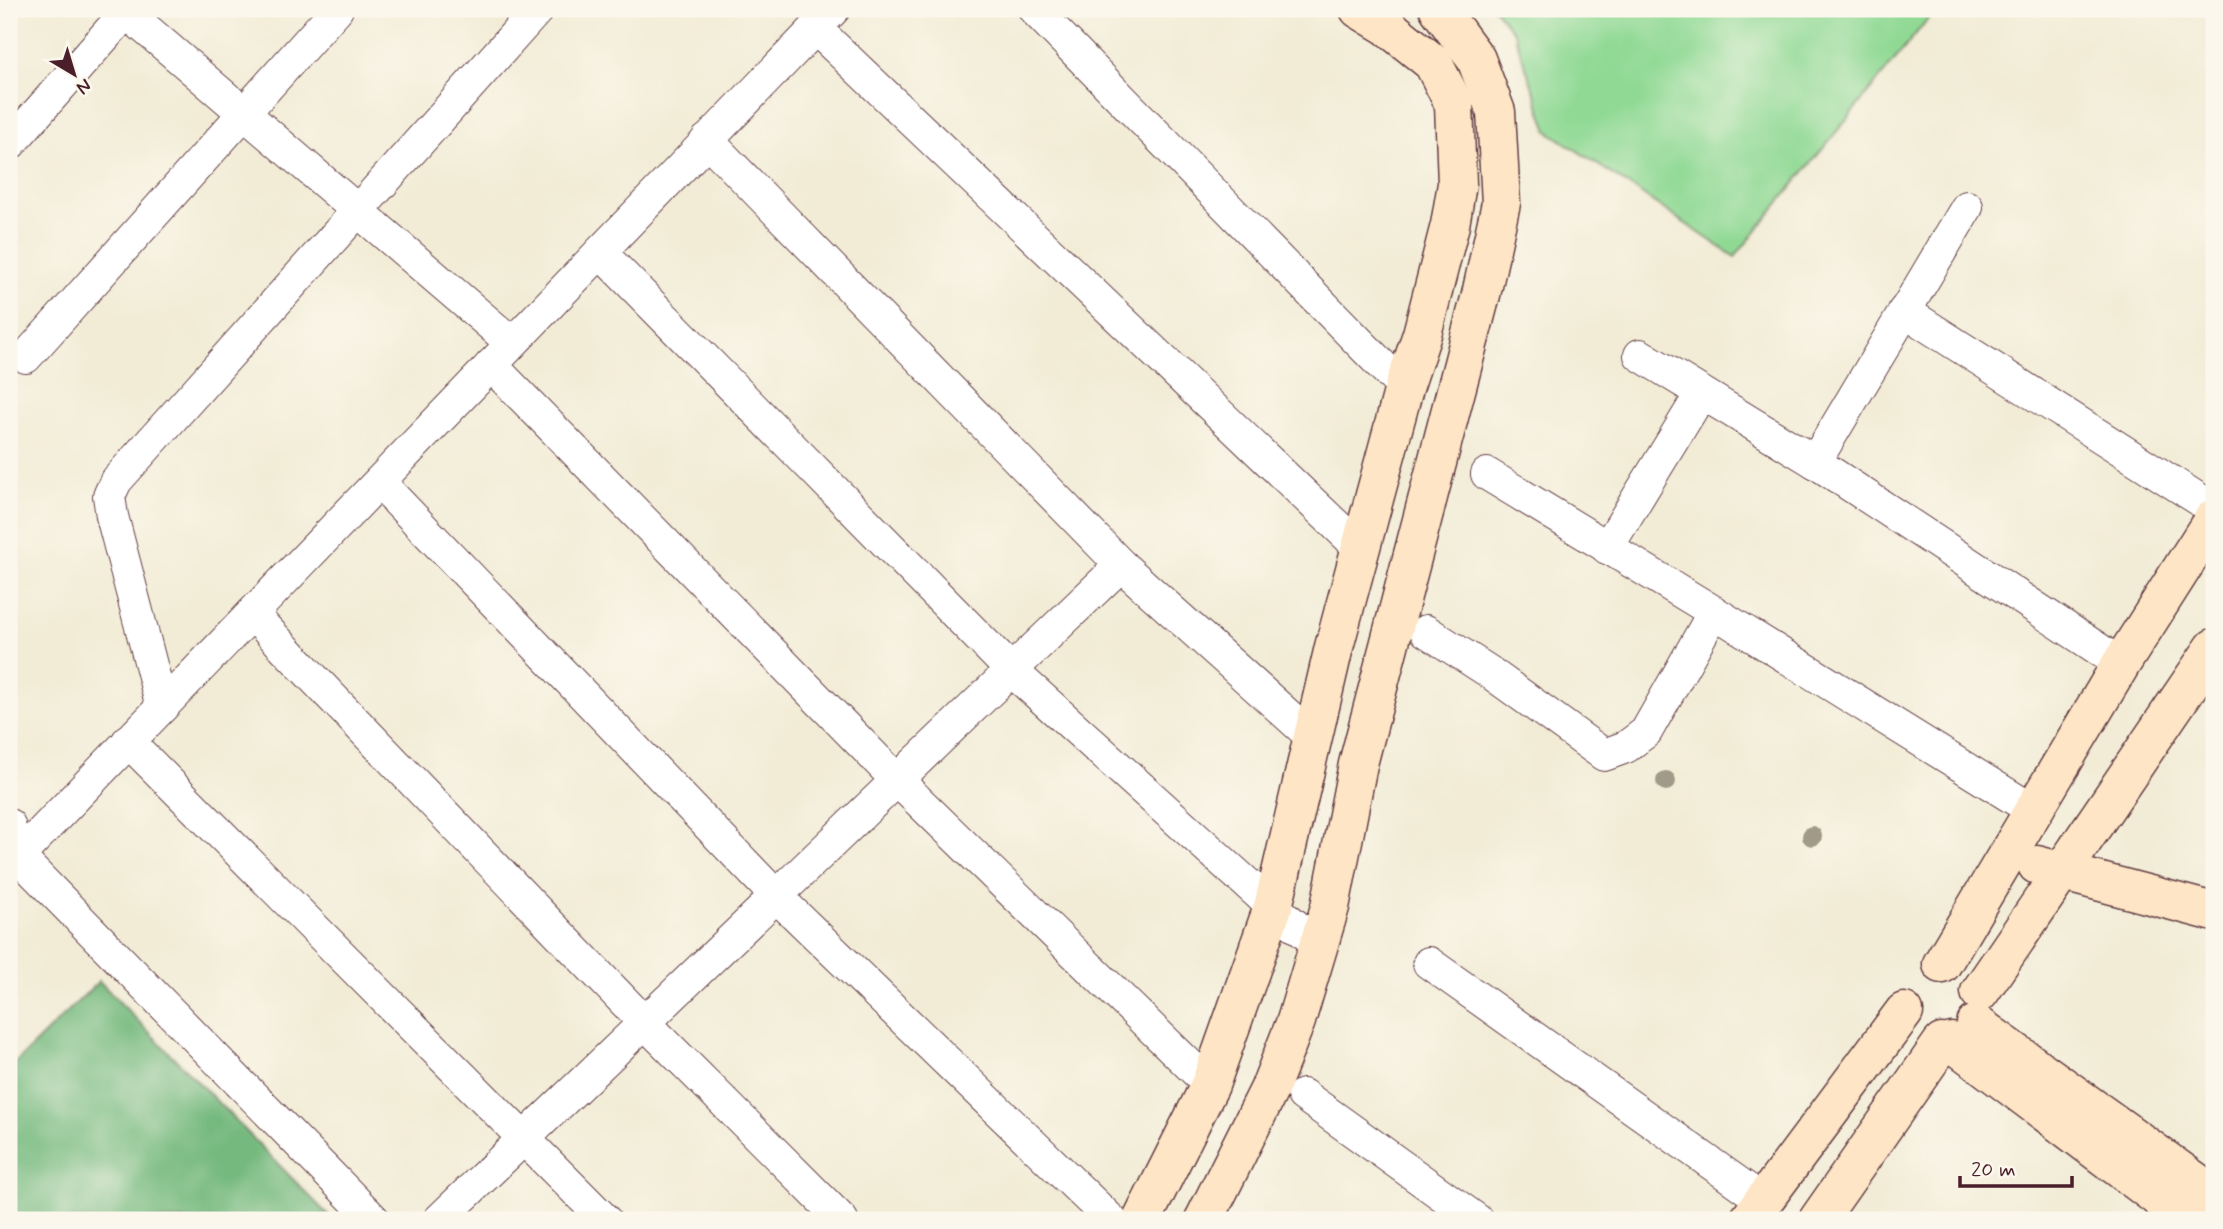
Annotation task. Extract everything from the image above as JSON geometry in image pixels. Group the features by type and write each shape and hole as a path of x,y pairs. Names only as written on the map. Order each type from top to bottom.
{"street":[{"path":"26,357 337,9"},
{"path":"162,707 112,516 109,496 116,481 538,9"},
{"path":"1034,9 1404,388"},
{"path":"1142,1220 1210,1085 1273,907 1312,737 1404,388 1443,253 1457,184 1454,104 1433,64 1387,26 1359,9"},
{"path":"1204,1220 1269,1090 1296,1021 1330,907 1358,764 1481,295 1501,203 1496,111 1476,59 1439,9"},
{"path":"9,145 128,10 357,211 502,354 897,780 1210,1085"},
{"path":"13,861 825,19 1361,549"},
{"path":"707,140 1121,565 1312,737"},
{"path":"1815,462 1967,207"},
{"path":"600,252 1011,670 1273,907 1318,944"},
{"path":"1904,311 2214,509"},
{"path":"1640,355 1815,462 2121,664"},
{"path":"1607,548 1701,394"},
{"path":"1488,474 2034,811"},
{"path":"379,482 776,895 1111,1220"},
{"path":"1942,964 2121,664 2214,518"},
{"path":"439,1220 1121,565"},
{"path":"1426,631 1488,671 1604,755 1626,747 1646,732 1714,612"},
{"path":"251,614 645,1023 842,1220"},
{"path":"1818,1220 1963,1025 2061,872 2214,648"},
{"path":"128,741 606,1220"},
{"path":"9,825 13,861 374,1220"},
{"path":"2008,857 2214,912"},
{"path":"1429,963 1756,1210 1904,1012"},
{"path":"1942,964 1955,966 1975,981 1963,1025 1929,1041 1909,1024 1904,1012 1906,989 1912,979 1921,972 1942,964"},
{"path":"1963,1025 2214,1195"},
{"path":"1963,1025 2188,1220"},
{"path":"1303,1095 1477,1220"}],"green space":[{"path":"1495,9 1936,9 1735,257 1548,131 1514,33"},
{"path":"99,981 333,1220 9,1220 9,1069"}]}
